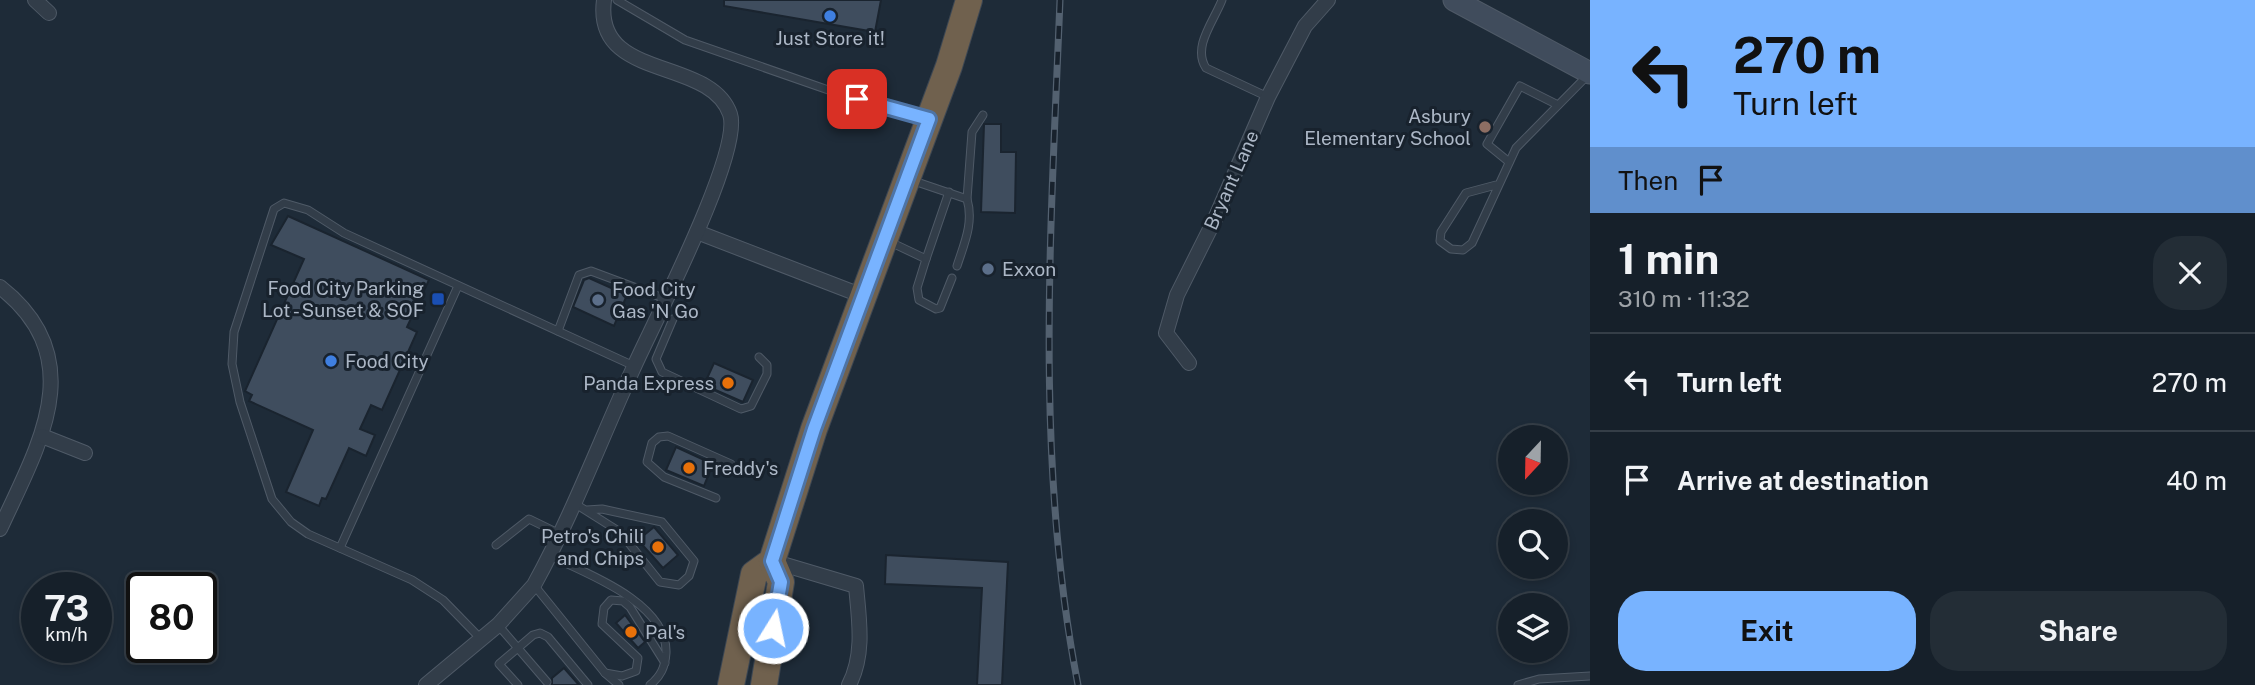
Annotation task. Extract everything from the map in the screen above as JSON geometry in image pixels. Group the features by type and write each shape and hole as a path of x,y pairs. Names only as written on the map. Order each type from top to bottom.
{"highway":[{"path":"731,685 754,574 772,561 814,429 929,119 969,0"},
{"path":"764,685 781,582 772,561"},
{"path":"720,685 723,662 745,614"}],"street":[{"path":"35,0 49,13"},
{"path":"426,685 498,625 534,586 697,232 730,138 730,113 720,98 699,85 615,46 605,31 604,0"},
{"name":"Bryant Lane","path":"1189,363 1166,333 1177,295 1215,219 1268,97 1305,26 1328,0"},
{"path":"1454,0 1590,73"},
{"path":"697,232 863,296"},
{"path":"0,287 25,313 46,350 51,395 42,436 0,529"},
{"path":"42,436 85,453"},
{"path":"772,561 856,586 860,629 858,668 849,685"}],"lane":[{"path":"617,0 685,40 834,92 929,119"},
{"path":"1222,0 1202,47 1202,61 1206,68 1268,97"},
{"path":"1496,186 1466,192 1441,232 1440,241 1451,249 1463,250 1472,243 1485,220 1496,186 1516,148 1590,73"},
{"path":"1509,162 1487,144 1520,86 1558,105"},
{"path":"957,266 971,212 967,199 972,132 983,115"},
{"path":"906,179 967,199"},
{"path":"949,192 916,288 919,300 936,309 940,307 952,278"},
{"path":"480,638 443,600 412,580 340,548 291,522 272,499 240,401 232,365 234,332 274,209 284,203 308,210 344,233 634,366"},
{"path":"884,240 926,259"},
{"path":"558,331 579,275 591,271 666,300"},
{"path":"340,548 458,286"},
{"path":"673,319 656,359 662,372 741,409 751,406 767,374 766,365 759,357"},
{"path":"716,498 664,477 647,462 647,454 659,436 668,436 731,464"},
{"path":"574,502 620,532 660,582 679,585 689,576 694,561 662,522 602,509 587,510"},
{"path":"496,545 529,519 560,534"},
{"path":"550,556 630,596 658,626 666,646 665,663 659,678 650,685"},
{"path":"534,586 605,673 619,685"},
{"path":"605,673 622,676 636,671 638,658 602,624 604,608 611,600 623,601 630,607 665,663"},
{"path":"498,625 547,682"},
{"path":"518,685 499,664 517,647 540,633 548,637 588,685"},
{"path":"1518,685 1590,676"}],"building":[{"name":"Just Store it!","path":"724,0 881,0 875,32 724,6"},
{"path":"984,124 1001,124 1001,152 1016,152 1015,213 981,212"},
{"name":"Food City","path":"288,216 429,280 407,327 417,332 382,410 371,405 360,429 375,435 366,456 349,448 326,499 322,498 319,506 286,492 313,430 249,401 252,395 245,391 304,259 271,245"},
{"name":"Food City Gas 'N Go","path":"589,278 627,295 614,326 573,307 584,280"},
{"name":"Panda Express","path":"714,363 753,380 743,402 704,385"},
{"name":"Freddy's","path":"676,447 713,464 704,486 666,470"},
{"name":"Petro's Chili and Chips","path":"654,527 678,555 663,568 638,540"},
{"path":"886,555 1008,562 1002,685 977,685 982,588 885,584"},
{"name":"Pal's","path":"625,615 645,642 638,648 616,623"},
{"path":"564,668 579,685 552,685 552,678"}],"railway":[{"path":"1060,0 1050,257 1051,429 1055,515 1064,600 1078,685"}],"place":[{"name":"Just Store it!","path":"830,16"},
{"name":"Asbury Elementary School","path":"1485,127"},
{"name":"Exxon","path":"988,269"},
{"name":"Food City Parking Lot - Sunset & SOF","path":"438,299"},
{"name":"Food City Gas 'N Go","path":"598,300"},
{"name":"Food City","path":"331,361"},
{"name":"Panda Express","path":"728,383"},
{"name":"Freddy's","path":"689,468"},
{"name":"Petro's Chili and Chips","path":"658,547"},
{"name":"Pal's","path":"631,632"}],"route":[{"path":"773,628 781,582 772,561 814,429 929,119 857,99"}]}
